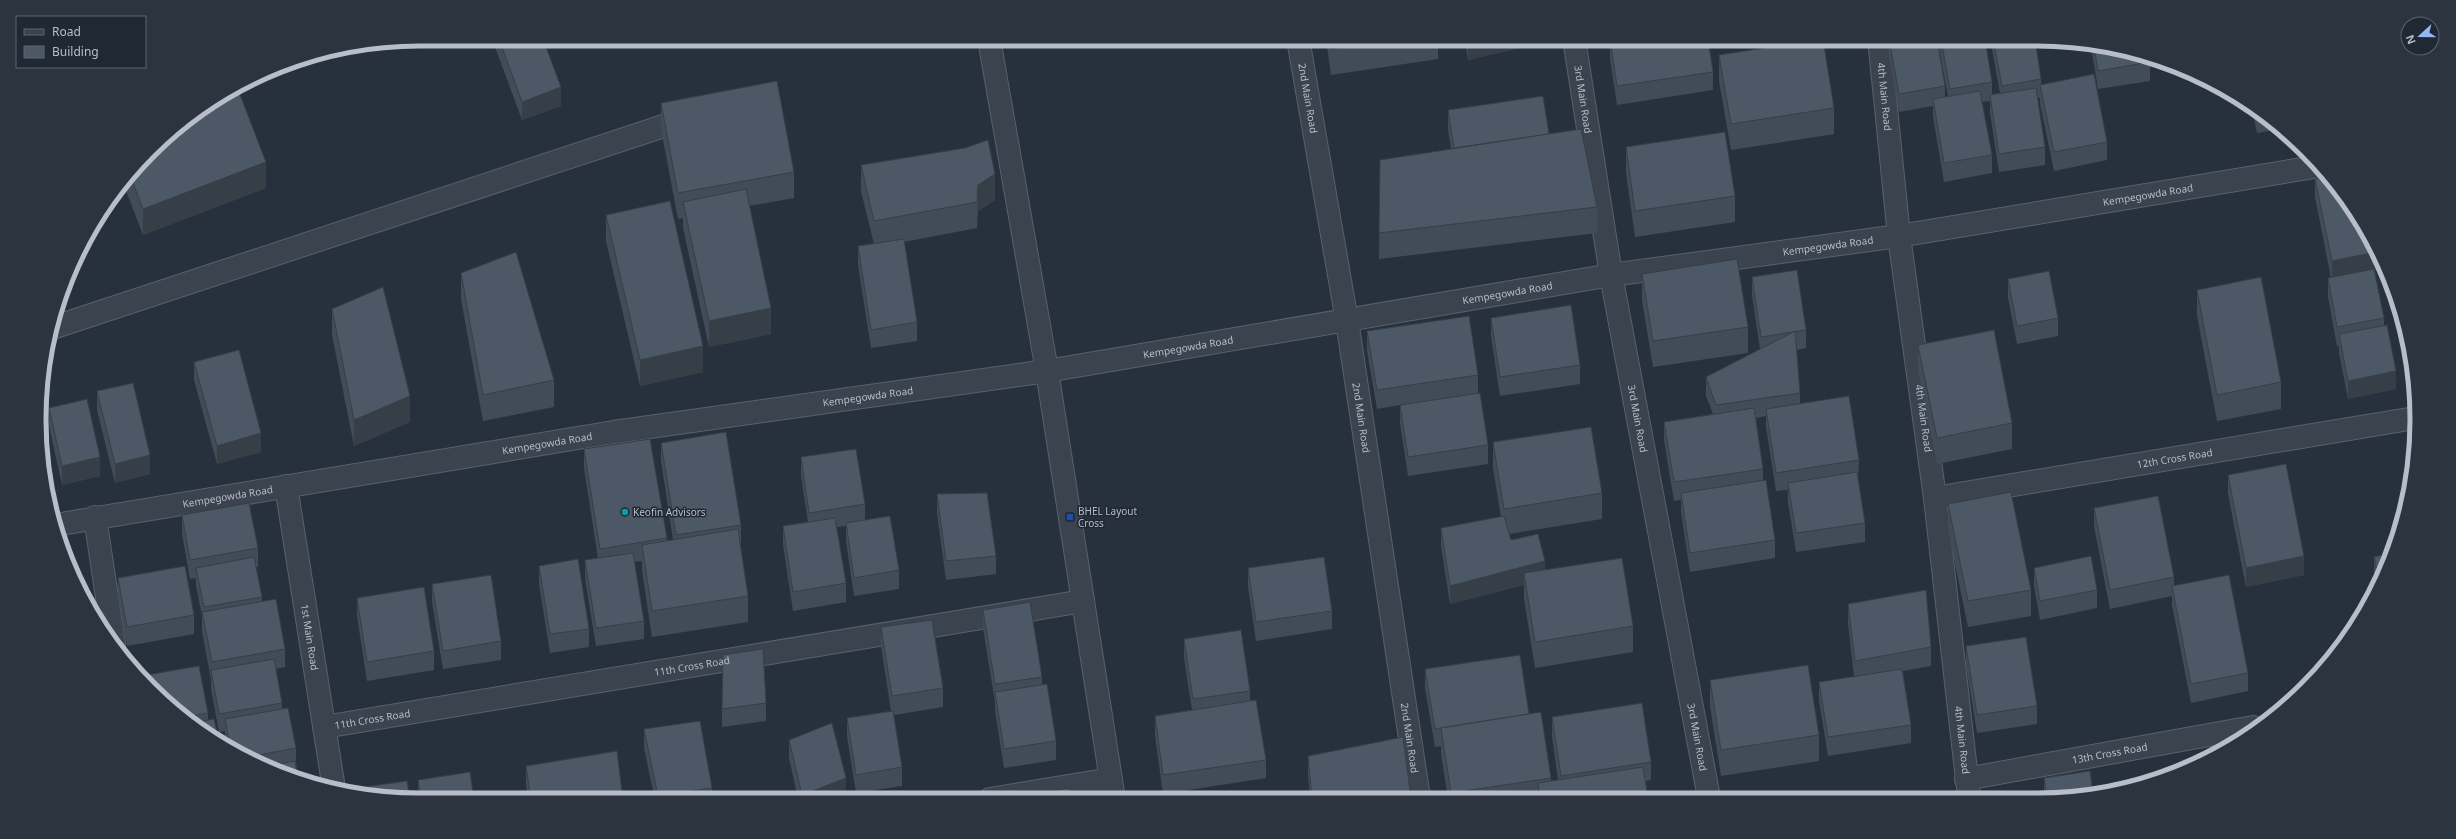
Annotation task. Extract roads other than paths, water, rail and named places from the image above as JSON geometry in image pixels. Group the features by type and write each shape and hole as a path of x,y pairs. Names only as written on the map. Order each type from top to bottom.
{"street":[{"path":"990,46 1047,371 1113,789 1064,793"},
{"name":"2nd Main Road","path":"1299,46 1347,321 1418,793"},
{"name":"3rd Main Road","path":"1575,46 1611,275 1708,793"},
{"name":"4th Main Road","path":"1880,46 1899,236 1934,498 1967,788"},
{"path":"58,327 710,111"},
{"name":"Kempegowda Road","path":"61,524 614,432 1047,371 1611,275 1899,236 2312,167"},
{"name":"12th Cross Road","path":"1934,498 2410,419"},
{"name":"1st Main Road","path":"286,486 333,782"},
{"path":"95,517 112,631"},
{"name":"11th Cross Road","path":"324,727 1083,601"},
{"name":"13th Cross Road","path":"1967,788 2246,728"}],"place":[{"name":"Keofin Advisors","path":"625,512"},
{"name":"BHEL Layout Cross","path":"1070,517"}]}
